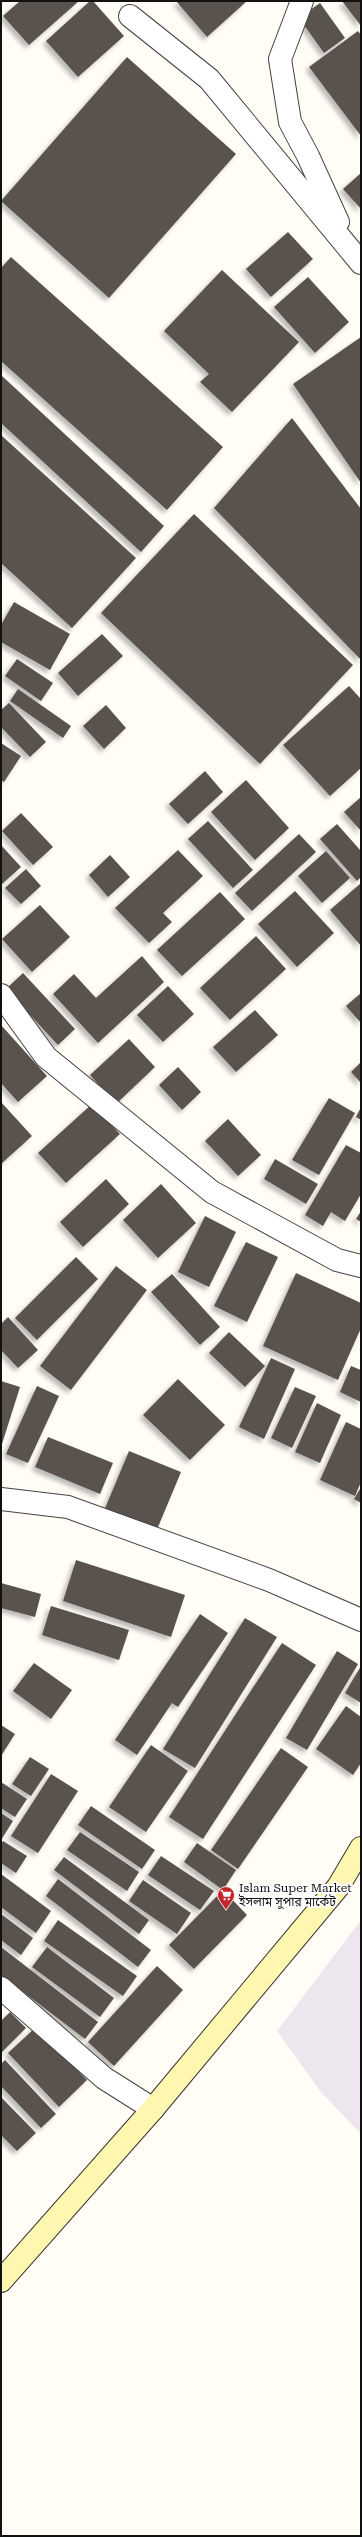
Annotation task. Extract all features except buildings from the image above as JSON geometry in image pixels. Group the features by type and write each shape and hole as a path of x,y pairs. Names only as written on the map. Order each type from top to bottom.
{"street":[{"path":"302,1 280,59 290,122 308,156 355,255"},
{"path":"130,16 209,79 355,255"},
{"path":"1,995 46,1057 212,1192 337,1260 361,1266"},
{"path":"1,1499 68,1507 269,1580 361,1620"},
{"path":"1,2281 153,2109 338,1887 361,1848"},
{"path":"1,1988 104,2078 153,2109"}],"shaded area":[{"path":"361,1920 361,2134 321,2092 277,2031"}],"place":[{"name":"Islam Super Market ইসলাম সুপার মার্কেট","path":"226,1910"}]}
